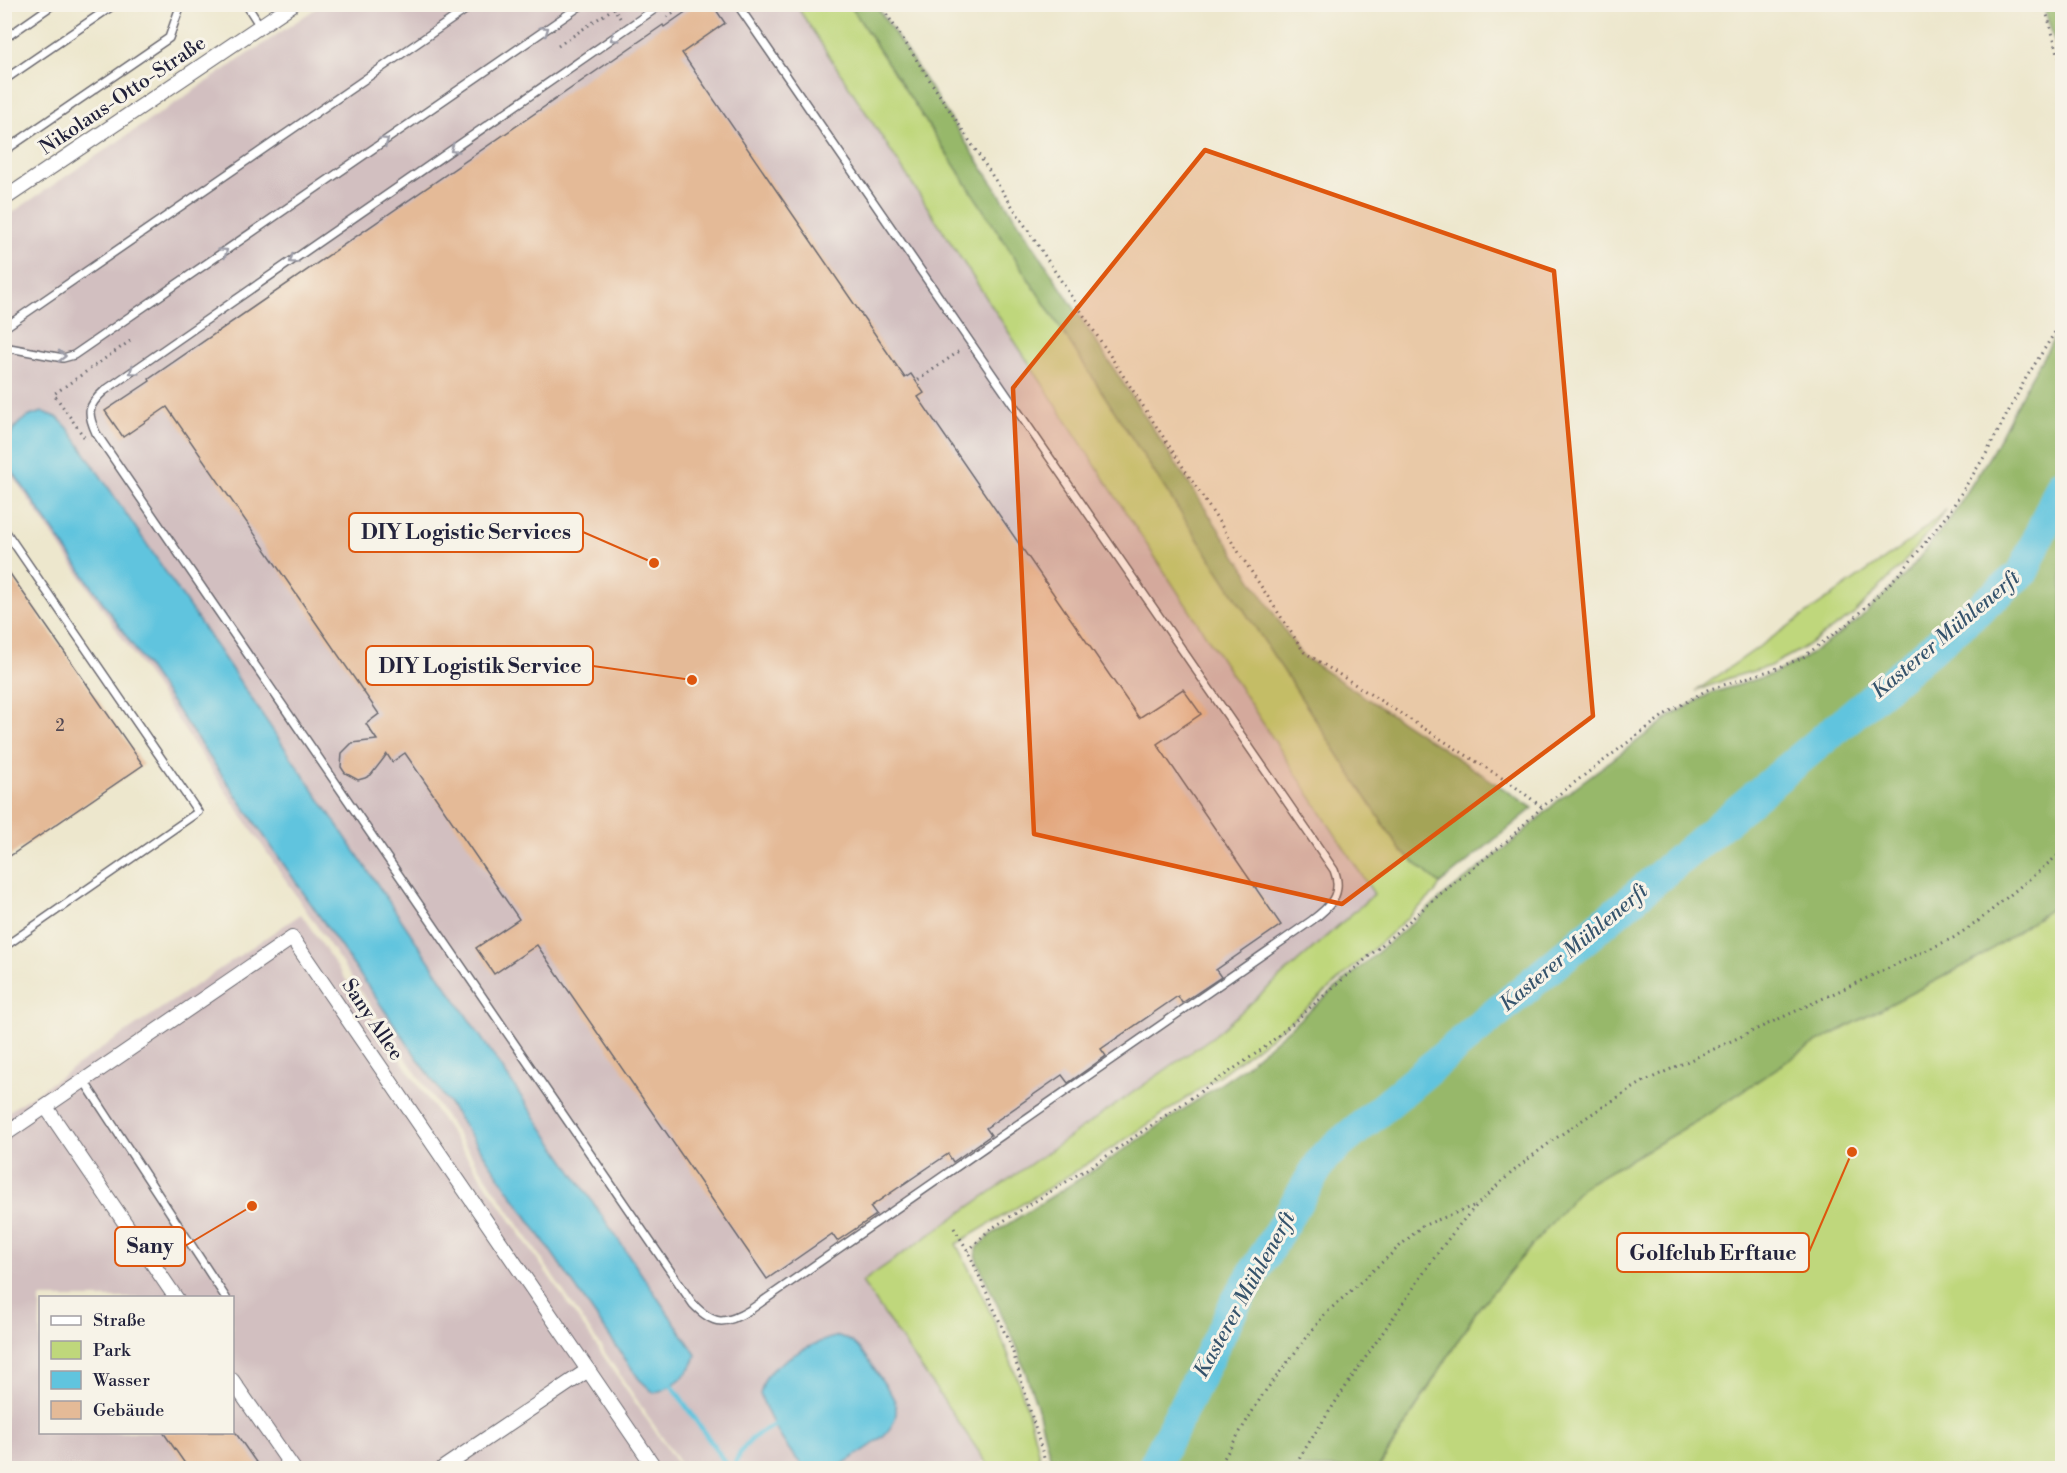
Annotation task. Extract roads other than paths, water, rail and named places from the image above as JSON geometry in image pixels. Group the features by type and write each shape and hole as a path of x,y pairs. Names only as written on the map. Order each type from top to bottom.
{"street":[{"name":"Nikolaus-Otto-Straße","path":"4,199 292,4"},
{"name":"Sany Allee","path":"4,1135 292,938 655,1468"},
{"path":"46,1107 175,1296"},
{"path":"443,1468 588,1370"},
{"path":"234,1383 293,1468"}],"lane":[{"path":"4,39 54,4"},
{"path":"4,80 115,4"},
{"path":"4,151 169,38 181,4"},
{"path":"246,4 261,26"},
{"path":"4,328 474,4"},
{"path":"4,347 63,358 74,355 583,4"},
{"path":"662,4 104,392 90,405 89,414 96,433 687,1294 703,1314 712,1320 721,1322 734,1320 750,1310 1311,921 1329,907 1336,894 1337,877 972,342 737,4"},
{"path":"4,529 198,812 4,947"},
{"path":"84,1081 225,1296"}],"water":[{"path":"43,412 58,418 68,428 693,1350 696,1355 694,1362 686,1374 674,1384 654,1393 639,1379 8,465 8,446 13,430 25,419"},
{"path":"839,1336 856,1345 864,1354 891,1394 895,1402 896,1413 893,1423 879,1440 841,1465 834,1468 805,1468 779,1434 760,1394 766,1378 781,1363 811,1346"}],"waterway":[{"name":"Kasterer Mühlenerft","path":"1153,1468 1235,1304 1324,1157 2023,572 2062,484"},
{"path":"668,1380 729,1468"},
{"path":"734,1468 741,1452 751,1440 764,1430 780,1423"}],"place":[{"name":"DIY Logistic Services","path":"654,563"},
{"name":"DIY Logistik Service","path":"692,680"},
{"name":"Golfclub Erftaue","path":"1852,1152"},
{"name":"Sany","path":"252,1206"}]}
